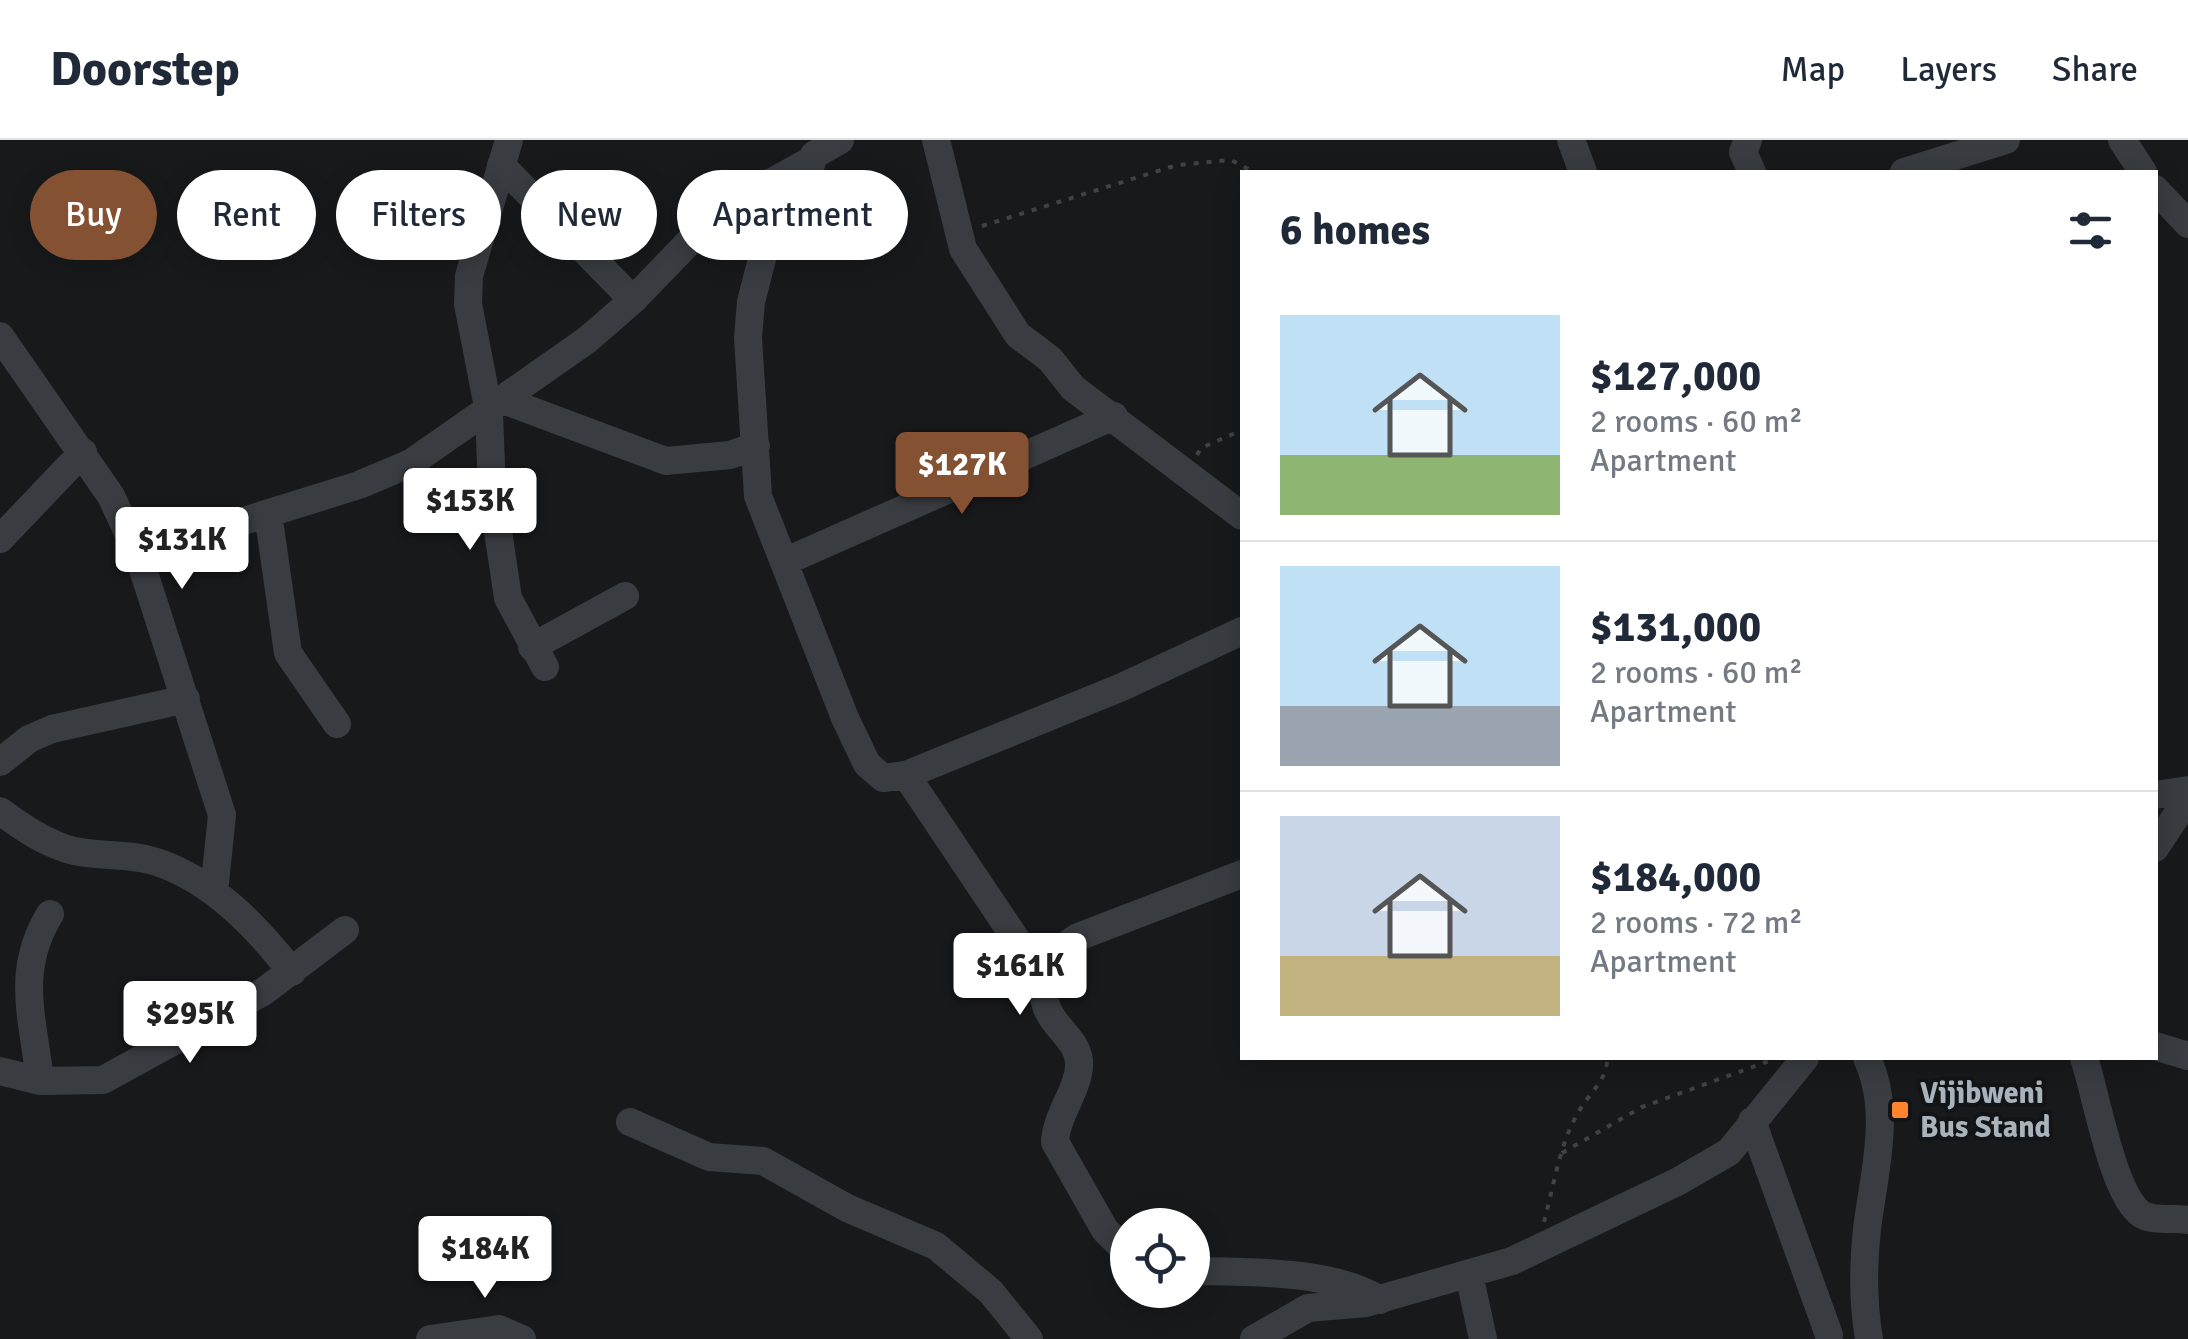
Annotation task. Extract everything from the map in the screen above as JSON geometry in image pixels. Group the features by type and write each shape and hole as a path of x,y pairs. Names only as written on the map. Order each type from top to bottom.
{"street":[{"path":"138,554 359,485 411,462 587,340 633,300 719,211 840,140"},
{"path":"936,140 958,233 975,273 1018,335 1050,359 1073,388 1192,474 1240,514"},
{"path":"1748,140 1743,152 1751,170"},
{"path":"1910,170 2006,140"},
{"path":"2122,140 2142,170"},
{"path":"505,153 633,300"},
{"path":"505,153 469,276 472,344 496,406 502,567 508,598 538,657 625,596"},
{"path":"810,161 799,205 765,247 751,302 748,338 758,496 861,754 884,778 906,774 1122,686 1240,632"},
{"path":"2158,192 2188,224"},
{"path":"0,336 111,496 138,554 222,816 214,892"},
{"path":"496,406 666,462 730,456 756,446"},
{"path":"784,562 1114,416"},
{"path":"0,539 82,452"},
{"path":"268,513 288,653 337,724"},
{"path":"0,762 29,739 52,730 186,700"},
{"path":"906,774 1044,981 1048,1012 1072,1043 1079,1066 1055,1126 1055,1142 1110,1235"},
{"path":"2158,795 2188,790"},
{"path":"2158,843 2188,798"},
{"path":"0,810 54,844 76,852 159,862 214,892 243,915 292,972"},
{"path":"1044,981 1062,950 1078,937 1159,910 1240,875"},
{"path":"40,1081 27,964 34,941 50,914"},
{"path":"0,1071 40,1081 103,1080 205,1026 292,972 345,930"},
{"path":"2158,1047 2188,1056"},
{"path":"1254,1339 1308,1308 1380,1300 1536,1250 1717,1161 1803,1060"},
{"path":"1752,1121 1824,1337 1867,1328 1867,1230 1880,1135 1879,1099 1868,1060"},
{"path":"2085,1060 2116,1172 2133,1206 2147,1217 2188,1220"},
{"path":"630,1122 709,1157 763,1161 848,1208 936,1246 991,1292 1029,1339"},
{"path":"1210,1272 1356,1285 1380,1300"},
{"path":"1469,1274 1483,1339"},
{"path":"430,1339 499,1329 522,1339"}],"path":[{"path":"958,233 1177,165 1231,160 1250,170"},
{"path":"1192,474 1200,448 1240,431"},
{"path":"1536,1250 1576,1115 1604,1078 1607,1060"},
{"path":"1562,1154 1642,1107 1738,1069 1774,1060"}],"place":[{"name":"Vijibweni Bus Stand","path":"1900,1110"}]}
